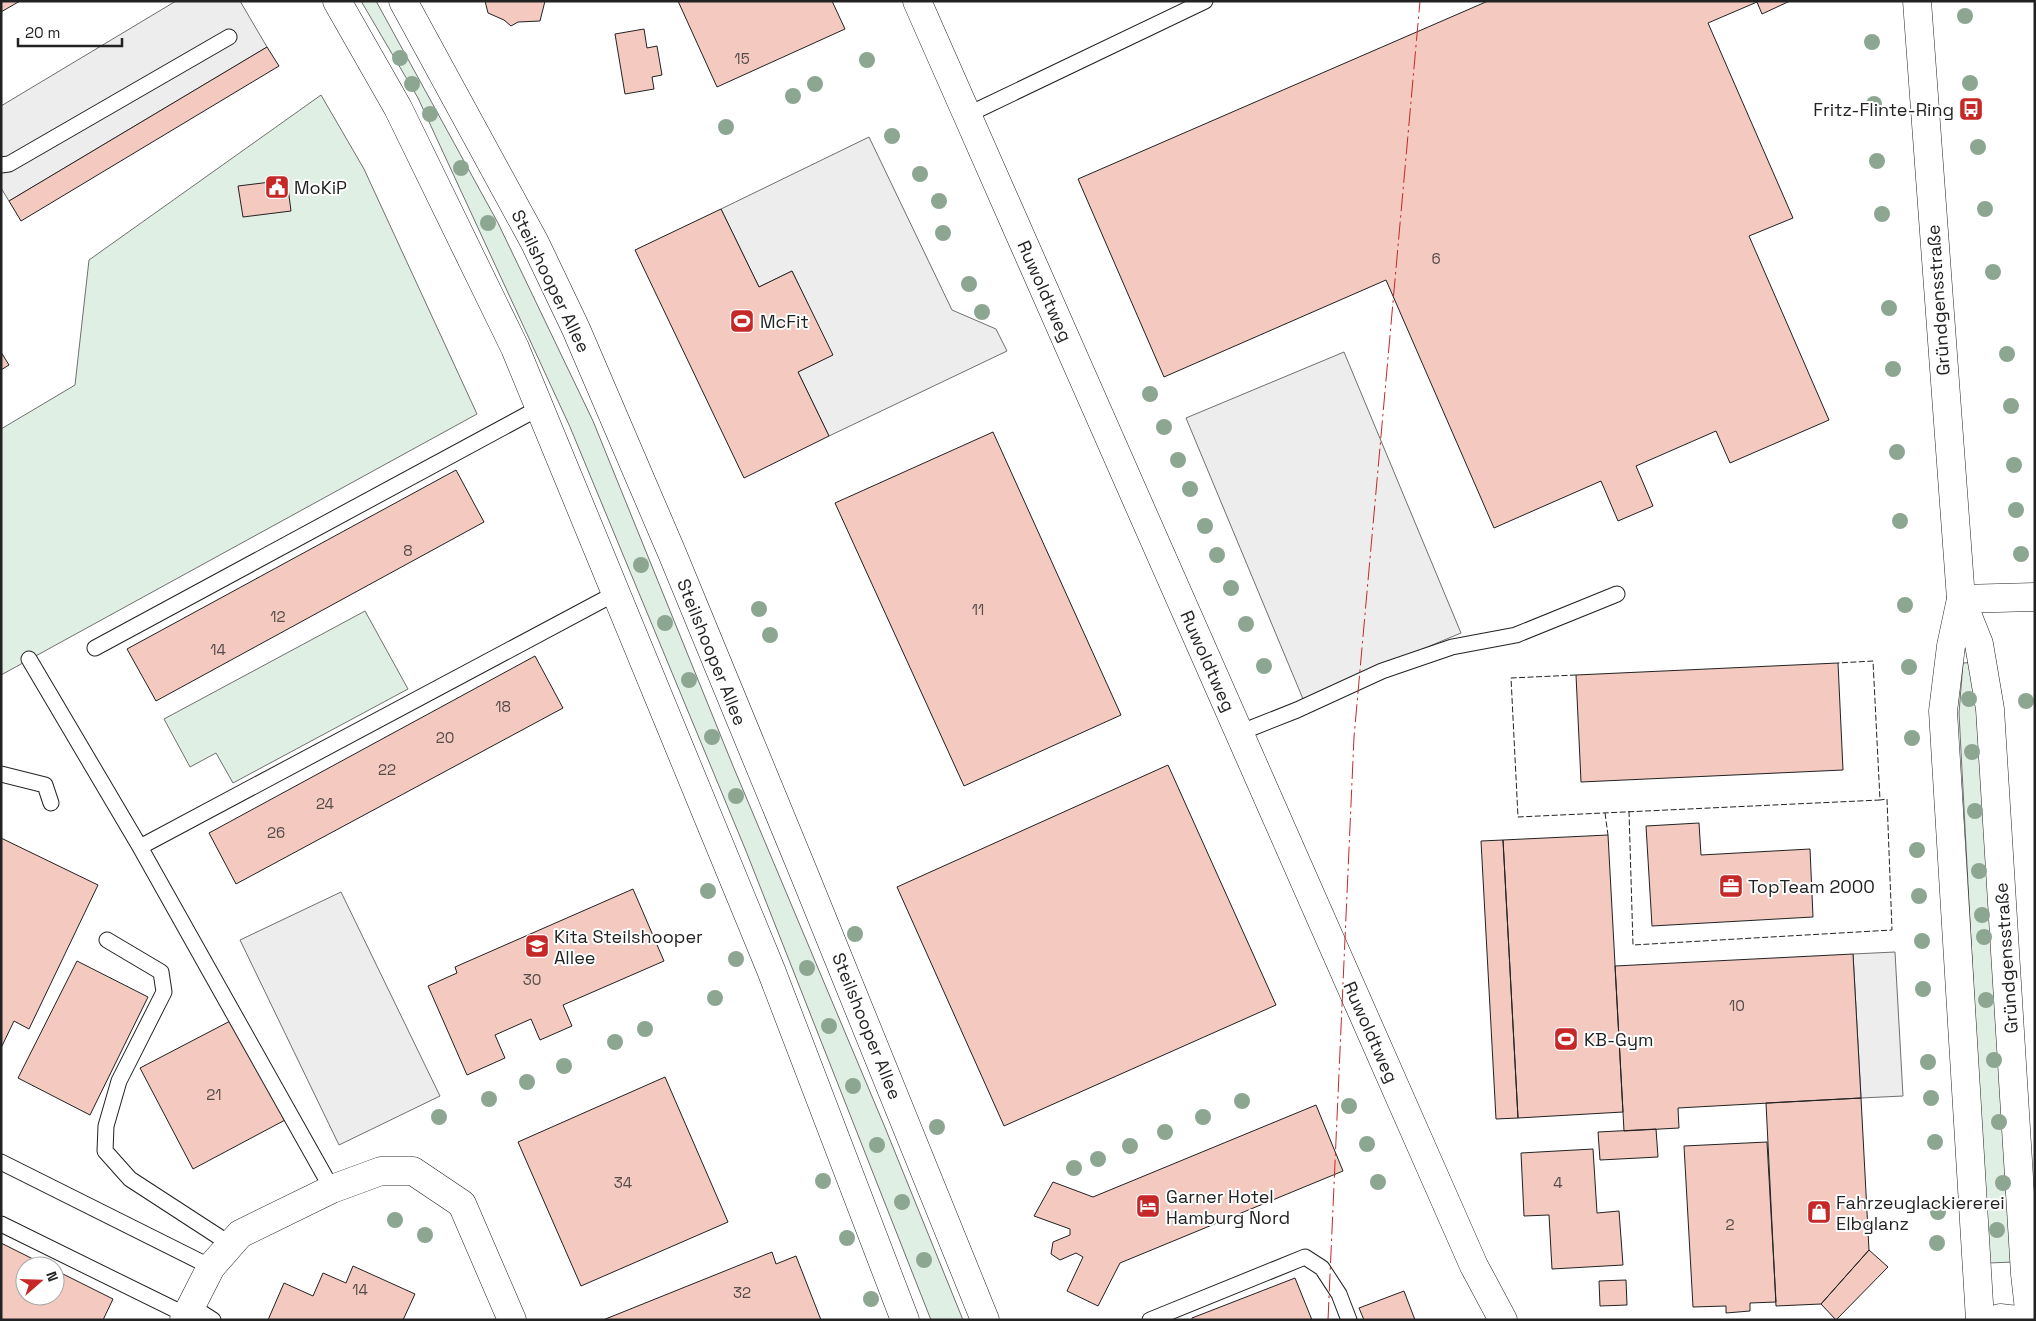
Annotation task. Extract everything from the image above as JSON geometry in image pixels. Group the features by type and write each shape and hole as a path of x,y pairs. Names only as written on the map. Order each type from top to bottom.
{"street":[{"path":"337,1 398,108 515,348 771,970 905,1320"},
{"name":"Steilshooper Allee","path":"403,1 535,243 576,329 668,544 985,1320"},
{"name":"Ruwoldtweg","path":"916,1 1474,1266 1503,1320"},
{"name":"Gründgensstraße","path":"1917,1 1961,599 1951,646 1943,711 1980,1320"},
{"path":"1961,599 2035,597"},
{"name":"Gründgensstraße","path":"1961,599 1978,644 1990,709 2025,1274 2032,1320"},
{"path":"193,1315 211,1267 240,1234 332,1189 381,1171 413,1171 462,1204 511,1319"},
{"path":"1994,1320 2006,1318 2018,1320"}],"lane":[{"path":"967,115 1205,1"},
{"path":"1,165 9,164 229,37"},
{"path":"95,648 540,408"},
{"path":"140,847 616,594"},
{"path":"1239,733 1297,710 1382,671 1452,648 1516,635 1617,594"},
{"path":"30,659 140,847 332,1189"},
{"path":"1,774 45,785 51,803"},
{"path":"107,940 161,972 164,992 119,1081 106,1126 105,1151 130,1179 230,1244"},
{"path":"1,1162 211,1267"},
{"path":"1,1224 193,1315"},
{"path":"1150,1320 1305,1257 1322,1268 1339,1294 1349,1320"}],"green space":[{"path":"361,1 376,1 498,223 593,421 733,766 884,1125 963,1320 931,1320 746,851 570,427 418,98"},
{"path":"321,95 364,169 477,414 1,675 1,429 75,385 89,260"},
{"path":"365,611 408,689 233,783 216,753 190,767 164,719"},
{"path":"1978,662 2014,1262 1988,1263 1959,713 1963,663"}],"shaded area":[{"path":"176,1 240,1 267,47 9,201 1,188 1,106"},
{"path":"869,137 952,310 996,329 1007,351 829,436 798,372 832,355 792,271 759,287 721,209"},
{"path":"1344,352 1461,633 1303,699 1186,418"},
{"path":"341,892 440,1096 339,1145 240,940"},
{"path":"1895,952 1903,1096 1861,1098 1853,954"}],"building":[{"path":"1,1 20,1 1,12"},
{"path":"485,1 545,1 540,21 518,22 511,26 504,20 488,13"},
{"path":"678,1 832,1 845,29 717,87"},
{"path":"1488,1 1790,1 1762,14 1757,2 1708,23 1793,218 1749,236 1829,420 1730,463 1716,431 1636,466 1653,506 1618,521 1601,481 1494,528 1386,280 1164,377 1078,179"},
{"path":"644,29 647,48 657,46 662,75 652,77 654,89 625,94 615,34"},
{"path":"267,47 279,66 21,221 9,201"},
{"path":"287,180 291,211 243,217 238,186"},
{"name":"McFit","path":"721,209 759,287 792,271 833,355 798,372 829,436 744,478 635,250"},
{"path":"1,352 9,365 1,370"},
{"path":"993,432 1121,715 964,786 835,503"},
{"path":"456,470 484,522 156,701 127,649"},
{"path":"535,656 563,708 236,884 209,833"},
{"path":"1838,663 1843,770 1581,782 1576,675"},
{"path":"1168,765 1276,1005 1004,1126 897,887"},
{"name":"TopTeam 2000","path":"1699,823 1701,855 1810,849 1813,917 1652,926 1646,826"},
{"name":"KB-Gym","path":"1608,835 1623,1112 1518,1118 1503,840"},
{"path":"1,838 98,885 29,1029 14,1021 1,1048"},
{"path":"1503,840 1518,1118 1496,1119 1481,841"},
{"path":"633,889 664,961 563,1005 572,1026 540,1040 531,1019 495,1035 505,1058 467,1075 428,986 457,973 455,967"},
{"path":"1853,954 1861,1098 1678,1108 1679,1128 1624,1131 1615,966"},
{"path":"77,961 148,997 90,1115 18,1078"},
{"path":"234,1019 287,1119 193,1169 140,1068"},
{"path":"665,1077 728,1222 581,1286 518,1142"},
{"name":"Fahrzeuglackiererei Elbglanz","path":"1861,1098 1869,1250 1821,1304 1776,1306 1766,1103"},
{"name":"Garner Hotel Hamburg Nord","path":"1316,1105 1343,1171 1120,1263 1098,1306 1067,1291 1083,1257 1076,1253 1060,1260 1051,1254 1053,1242 1070,1235 1070,1229 1034,1216 1053,1182 1093,1197"},
{"path":"1656,1129 1658,1157 1600,1160 1598,1132"},
{"path":"1767,1142 1776,1302 1750,1303 1750,1311 1726,1313 1726,1306 1693,1307 1684,1146"},
{"path":"1593,1149 1597,1213 1619,1211 1623,1265 1552,1269 1549,1215 1524,1216 1521,1153"},
{"path":"1,1243 27,1256 15,1256 15,1306 65,1306 65,1275 113,1299 103,1320 1,1320"},
{"path":"1869,1250 1888,1267 1836,1320 1821,1304"},
{"path":"772,1252 776,1264 796,1256 821,1320 603,1320"},
{"path":"353,1266 415,1294 403,1320 268,1320 284,1283 313,1296 323,1273 346,1283"},
{"path":"1295,1278 1312,1320 1192,1320 1192,1318"},
{"path":"1626,1280 1627,1305 1600,1306 1599,1281"},
{"path":"1404,1291 1415,1320 1364,1320 1359,1308"}],"fence":[{"path":"1576,675 1511,678 1518,817 1880,800 1873,661 1838,663"},
{"path":"1629,811 1633,945 1892,930 1887,799 1880,800"},
{"path":"1605,813 1608,835"}],"power":[{"path":"1328,1320 1354,737 1420,1"}],"place":[{"name":"Fritz-Flinte-Ring","path":"1971,109"},
{"name":"MoKiP","path":"277,187"},
{"name":"McFit","path":"742,321"},
{"name":"TopTeam 2000","path":"1731,886"},
{"name":"Kita Steilshooper Allee","path":"537,946"},
{"name":"KB-Gym","path":"1566,1039"},
{"name":"Garner Hotel Hamburg Nord","path":"1148,1206"},
{"name":"Fahrzeuglackiererei Elbglanz","path":"1819,1212"}]}
